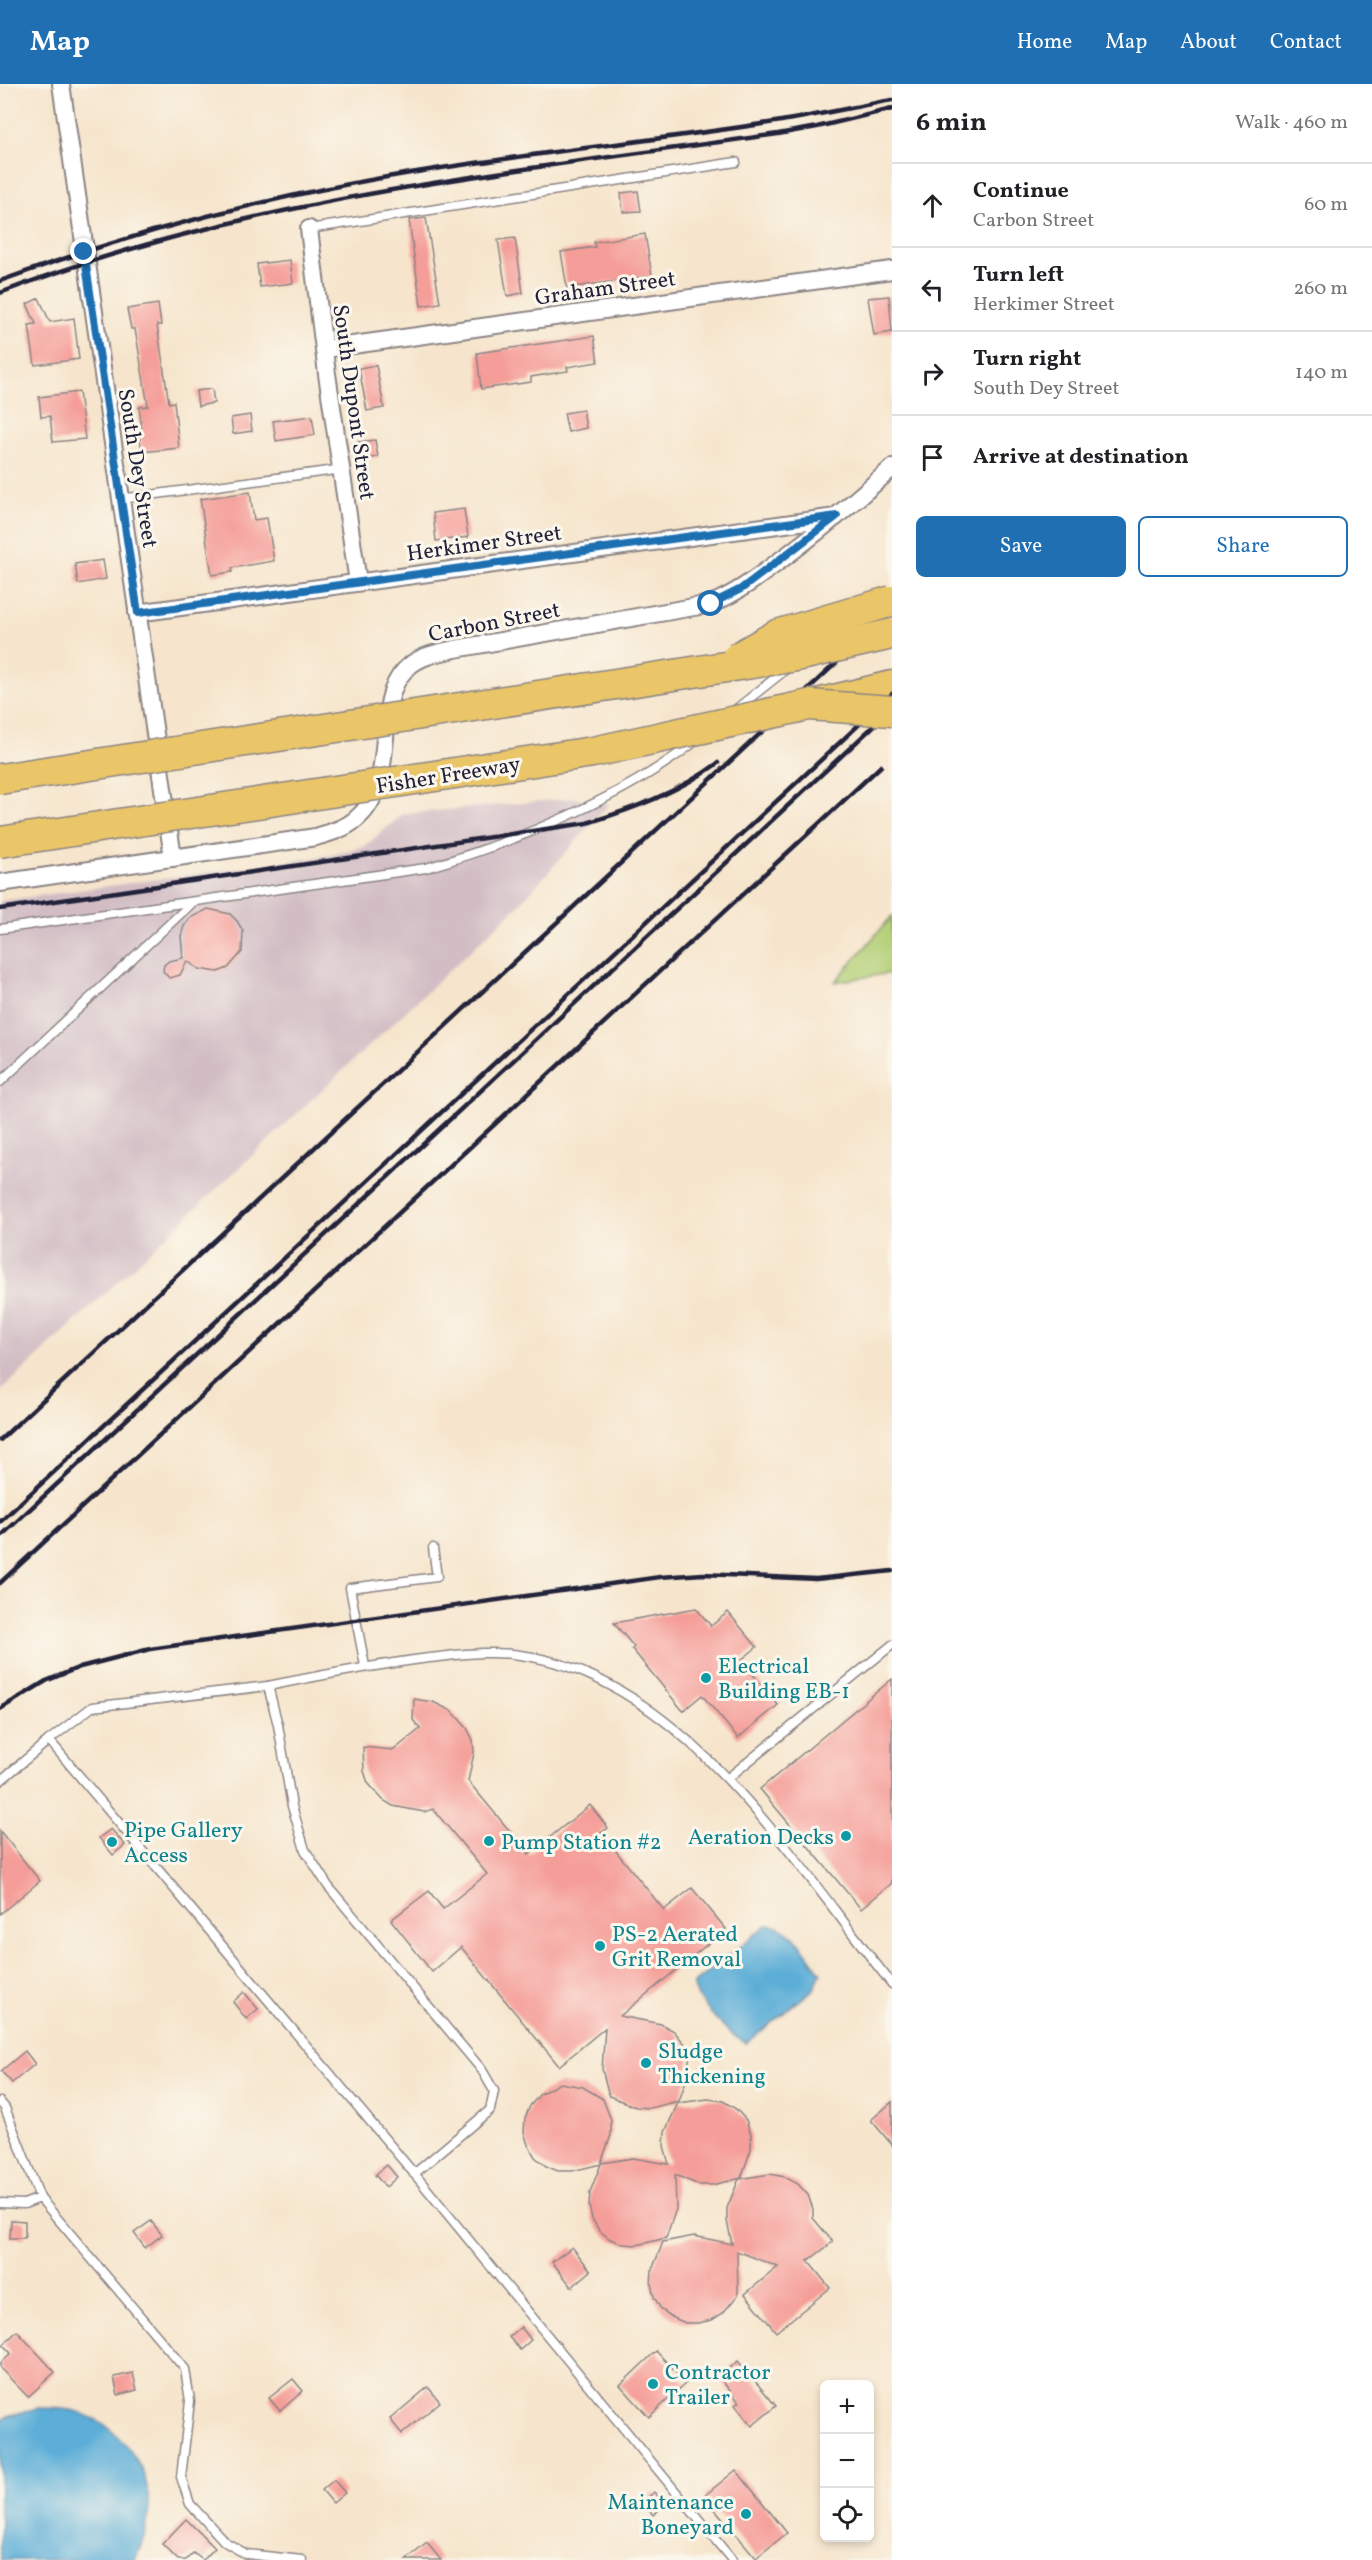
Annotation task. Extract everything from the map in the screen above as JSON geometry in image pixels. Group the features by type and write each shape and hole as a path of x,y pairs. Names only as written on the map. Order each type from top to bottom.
{"highway":[{"path":"719,668 777,635 884,599"},
{"path":"0,779 797,656 892,634"},
{"name":"Fisher Freeway","path":"0,842 593,752 892,686"},
{"path":"809,705 892,711"}],"street":[{"name":"South Dey Street","path":"61,84 173,858"},
{"name":"South Dupont Street","path":"309,229 358,582"},
{"name":"Graham Street","path":"324,349 892,270"},
{"name":"Carbon Street","path":"0,883 316,837 340,829 354,821 373,798 382,771 392,690 405,669 423,658 455,649 711,604 741,589 837,516 892,468"},
{"name":"Herkimer Street","path":"138,613 837,516"}],"lane":[{"path":"309,229 736,162"},
{"path":"120,499 343,469"},
{"path":"840,626 884,599"},
{"path":"0,929 426,868 480,852 598,801 666,764 822,641"},
{"path":"0,1082 194,902"},
{"path":"365,1666 350,1588 437,1577 433,1548"},
{"path":"728,1778 892,1645"},
{"path":"0,1781 92,1707 268,1686 365,1666 474,1653 519,1654 569,1665 619,1691 684,1735 728,1778 892,1984"},
{"path":"268,1686 278,1725 292,1806 305,1850 328,1886 482,2070 494,2091 490,2110 414,2174"},
{"path":"49,1740 414,2174 732,2560"},
{"path":"0,2102 5,2108 40,2198 185,2369 190,2401 181,2477 190,2505 225,2542 246,2554 302,2560"},
{"path":"0,2203 24,2204 40,2198"}],"shaded area":[{"path":"575,798 609,804 517,907 0,1392 0,901 332,855 365,846 403,814"}],"green space":[{"path":"892,916 892,976 891,973 835,982"}],"water":[{"path":"767,1925 776,1926 792,1935 821,1973 814,1989 746,2043 722,2025 706,2007 695,1990 694,1983"},
{"path":"39,2408 67,2409 101,2423 115,2434 136,2460 144,2475 149,2507 145,2534 135,2560 0,2560 0,2420"}],"building":[{"path":"638,191 641,211 623,212 621,193"},
{"path":"426,218 440,303 421,306 409,220"},
{"path":"645,234 652,276 567,288 561,252 595,247 594,242"},
{"path":"515,238 523,293 507,296 498,240"},
{"path":"290,260 293,283 260,287 257,264"},
{"path":"889,296 892,332 874,335 868,298"},
{"path":"39,298 50,322 74,318 79,359 35,365 29,325 36,324 27,304"},
{"path":"158,304 161,325 157,325 169,403 174,402 179,448 142,452 139,407 148,406 135,329 131,329 127,309"},
{"path":"594,336 598,362 567,367 568,371 531,377 531,382 481,389 477,353"},
{"path":"376,365 384,408 367,411 359,368"},
{"path":"212,389 214,403 198,406 196,391"},
{"path":"79,392 85,439 53,442 50,416 41,417 39,397"},
{"path":"583,410 586,428 568,432 564,413"},
{"path":"250,415 252,431 233,434 231,418"},
{"path":"312,416 315,435 276,441 273,421"},
{"path":"375,440 378,457 361,460 358,442"},
{"path":"250,492 254,520 267,518 274,561 232,568 232,572 212,575 200,499"},
{"path":"464,509 468,537 436,541 433,513"},
{"path":"103,560 106,579 78,584 75,564"},
{"path":"208,909 230,914 237,921 243,931 242,952 228,968 218,972 199,969 187,961 180,975 169,978 163,971 164,965 169,961 183,958 181,936 184,926 190,918"},
{"name":"Electrical Building EB-1","path":"696,1608 711,1626 728,1612 757,1647 741,1660 778,1705 738,1738 702,1695 683,1711 632,1649 634,1647 614,1623"},
{"name":"Aeration Decks","path":"892,1679 892,1883 861,1909 760,1789"},
{"path":"414,1699 433,1702 452,1711 467,1728 473,1740 474,1753 468,1781 529,1854 590,1805 608,1828 601,1833 664,1910 692,1888 726,1929 620,2016 661,2024 674,2031 684,2043 689,2057 689,2072 679,2101 650,2108 636,2107 609,2096 602,2069 605,2028 559,2066 461,1947 432,1972 391,1920 429,1891 443,1909 487,1874 433,1809 424,1812 393,1806 383,1800 368,1783 364,1771 363,1747 394,1750 420,1729 413,1720"},
{"name":"Pipe Gallery Access","path":"111,1829 125,1845 113,1855 99,1838"},
{"path":"0,1831 40,1881 0,1914"},
{"path":"244,1992 258,2009 246,2019 233,2002"},
{"path":"25,2051 35,2064 12,2083 1,2071"},
{"path":"560,2083 583,2087 603,2099 611,2120 611,2135 601,2163 633,2158 669,2164 664,2146 665,2132 678,2103 708,2099 723,2101 736,2109 746,2120 751,2134 751,2149 741,2178 712,2185 699,2185 675,2175 676,2209 666,2238 637,2245 623,2244 610,2239 599,2230 592,2219 589,2206 590,2192 601,2164 572,2171 558,2171 546,2166 535,2157 528,2145 524,2132 525,2118 530,2106 540,2094"},
{"path":"892,2102 892,2145 871,2120"},
{"path":"387,2165 397,2177 386,2187 375,2175"},
{"path":"770,2174 785,2177 798,2184 808,2195 813,2209 813,2218 833,2242 808,2261 830,2288 776,2332 745,2294 778,2267 737,2251 738,2295 723,2313 712,2320 685,2323 661,2309 654,2297 651,2284 652,2270 663,2242 694,2236 732,2244 727,2208 739,2179"},
{"path":"11,2220 25,2221 25,2238 10,2238"},
{"path":"151,2221 162,2235 145,2248 134,2233"},
{"path":"572,2247 591,2271 572,2287 552,2262"},
{"path":"521,2327 531,2340 520,2350 509,2337"},
{"path":"17,2331 55,2372 28,2397 0,2368 0,2363 11,2353 3,2345"},
{"name":"Contractor Trailer","path":"656,2351 686,2383 649,2417 620,2385"},
{"path":"738,2361 776,2406 752,2426 735,2405 739,2402 719,2377"},
{"path":"133,2373 137,2390 118,2395 114,2377"},
{"path":"293,2379 303,2391 280,2411 269,2398"},
{"path":"428,2387 440,2402 402,2434 390,2419"},
{"name":"Maintenance Boneyard","path":"736,2470 787,2533 756,2558 704,2496"},
{"path":"334,2480 345,2493 333,2503 322,2490"},
{"path":"654,2492 665,2505 653,2515 643,2502"},
{"path":"186,2519 215,2548 203,2560 193,2553 186,2560 178,2560 162,2544"},
{"path":"427,2543 441,2560 406,2560"}],"railway":[{"path":"0,281 86,251 173,225 349,184 508,158 775,122 892,100"},
{"path":"0,293 94,260 190,233 287,210 482,175 778,134 892,109"},
{"path":"0,1440 892,611"},
{"path":"0,1522 892,694"},
{"path":"0,1537 892,709"},
{"path":"0,909 587,823 655,799 688,783 718,763"},
{"path":"0,1583 881,766"},
{"path":"0,1709 46,1681 80,1667 150,1649 660,1577 703,1574 816,1579 892,1571"}],"place":[{"name":"Electrical Building EB-1","path":"706,1678"},
{"name":"Aeration Decks","path":"846,1836"},
{"name":"Pump Station #2","path":"489,1841"},
{"name":"Pipe Gallery Access","path":"112,1842"},
{"name":"PS-2 Aerated Grit Removal","path":"600,1946"},
{"name":"Sludge Thickening","path":"646,2063"},
{"name":"Contractor Trailer","path":"653,2384"},
{"name":"Maintenance Boneyard","path":"746,2514"}],"route":[{"path":"84,252 138,613 837,516 741,589 711,604"}]}
